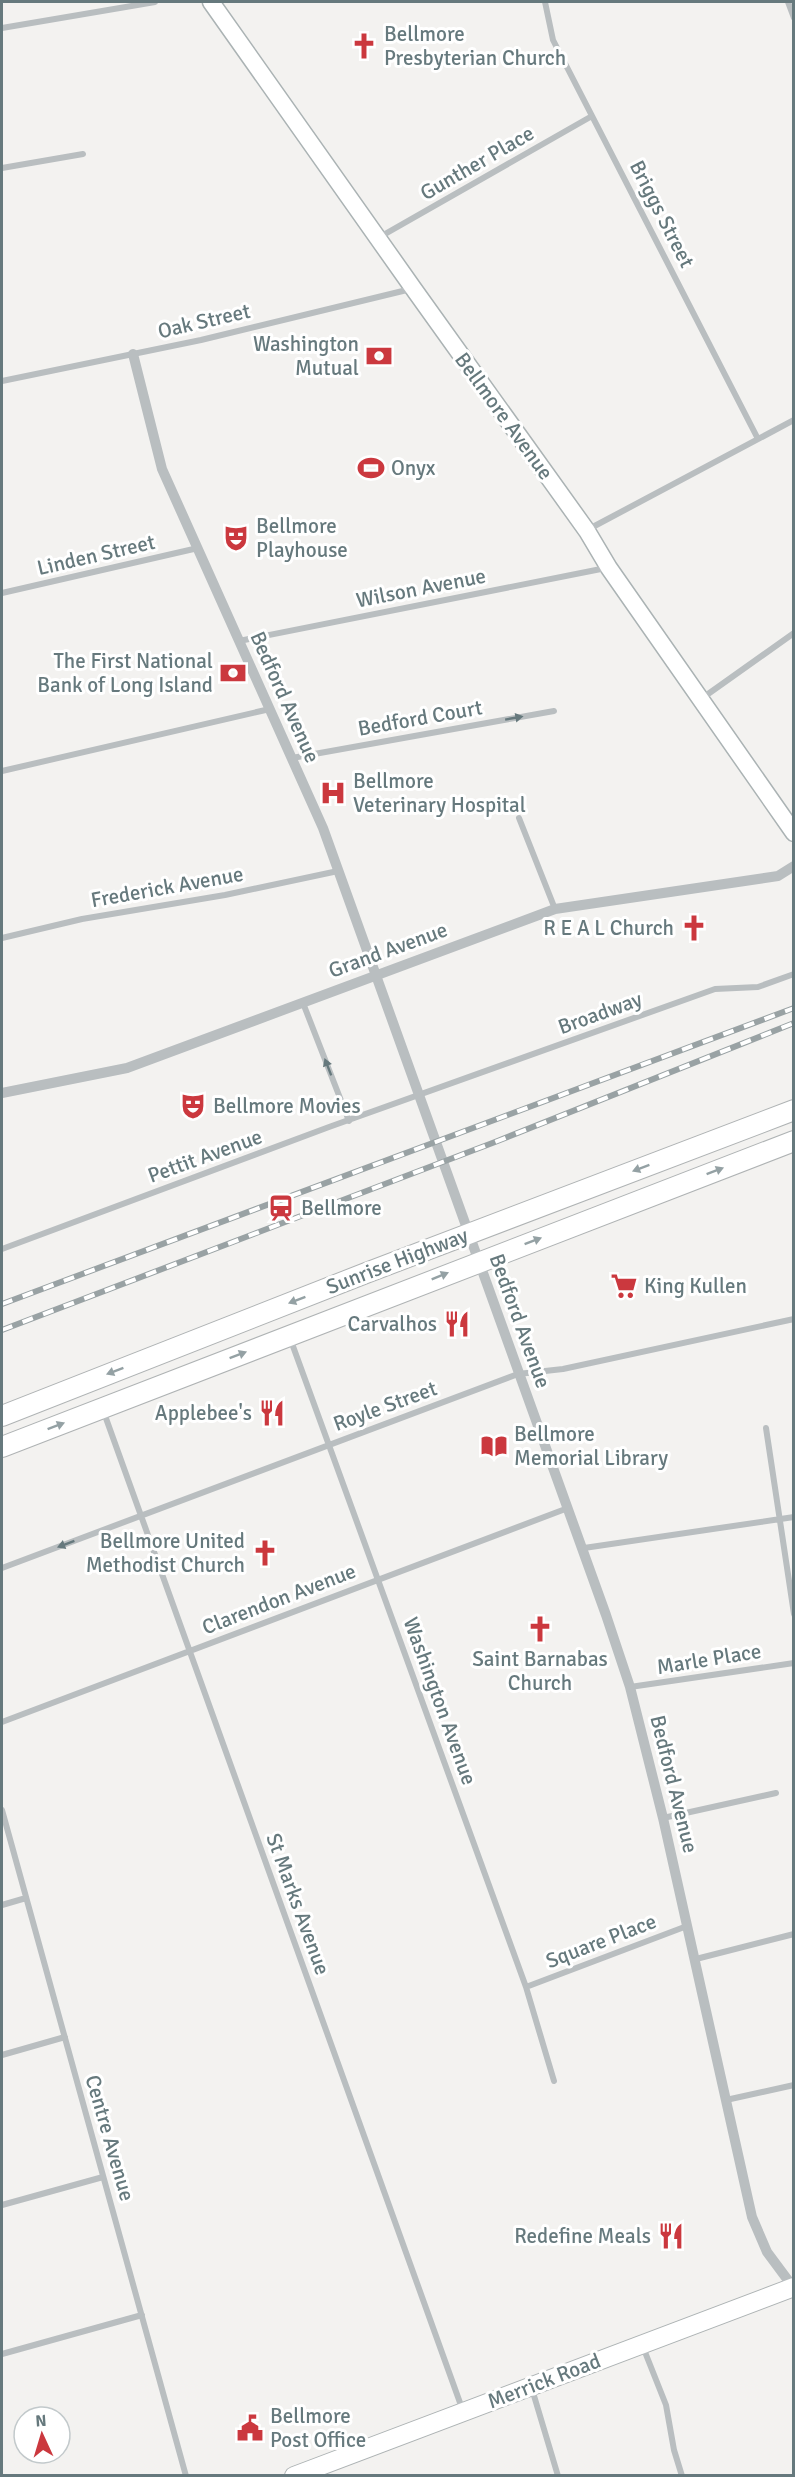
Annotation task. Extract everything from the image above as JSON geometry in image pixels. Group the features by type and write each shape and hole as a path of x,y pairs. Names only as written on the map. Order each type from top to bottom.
{"highway":[{"name":"Sunrise Highway","path":"2,1416 794,1110"},
{"name":"Sunrise Highway","path":"2,1447 478,1261 794,1141"}],"main road":[{"name":"Bellmore Avenue","path":"211,2 412,288 587,531 609,568 794,833"},
{"name":"Merrick Road","path":"294,2475 793,2287"}],"street":[{"path":"2,28 155,2"},
{"name":"Briggs Street","path":"545,2 553,40 758,439"},
{"path":"788,2 794,18"},
{"name":"Gunther Place","path":"378,238 592,116"},
{"path":"2,168 83,154"},
{"name":"Oak Street","path":"2,381 201,340 412,288"},
{"name":"Bedford Avenue","path":"133,354 162,469 323,828 518,1374 584,1548 630,1687 663,1818 752,2217 767,2252 793,2287"},
{"path":"587,531 794,420"},
{"name":"Linden Street","path":"2,593 198,548"},
{"name":"Wilson Avenue","path":"239,641 609,568"},
{"path":"700,699 794,633"},
{"path":"2,771 270,709"},
{"name":"Bedford Court","path":"292,758 554,711"},
{"path":"519,818 555,909"},
{"name":"Grand Avenue","path":"2,1093 127,1068 555,909 778,876 794,866"},
{"name":"Frederick Avenue","path":"2,938 82,919 225,895 338,871"},
{"name":"Broadway","path":"420,1095 715,989 758,987 794,974"},
{"path":"303,1003 349,1122"},
{"name":"Pettit Avenue","path":"2,1249 420,1095"},
{"name":"Royle Street","path":"2,1568 518,1374 563,1369 794,1319"},
{"name":"Washington Avenue","path":"289,1335 526,1987 554,2081"},
{"name":"St Marks Avenue","path":"102,1408 463,2412"},
{"path":"766,1428 794,1614"},
{"name":"Clarendon Avenue","path":"2,1722 568,1508"},
{"path":"584,1548 794,1517"},
{"name":"Marle Place","path":"630,1687 794,1663"},
{"path":"663,1818 776,1793"},
{"name":"Centre Avenue","path":"2,1810 186,2475"},
{"path":"2,1905 26,1898"},
{"name":"Square Place","path":"526,1987 687,1926"},
{"path":"696,1959 794,1934"},
{"path":"2,2055 65,2037"},
{"path":"726,2100 794,2085"},
{"path":"2,2205 103,2177"},
{"path":"2,2354 142,2315"},
{"path":"642,2344 666,2405 674,2450 682,2475"},
{"path":"531,2386 558,2475"}],"railway":[{"path":"2,1304 794,1008"},
{"path":"2,1330 495,1142 794,1023"}],"place":[{"name":"Bellmore Presbyterian Church","path":"364,46"},
{"name":"Washington Mutual","path":"379,356"},
{"name":"Onyx","path":"371,468"},
{"name":"Bellmore Playhouse","path":"236,538"},
{"name":"The First National Bank of Long Island","path":"233,673"},
{"name":"Bellmore Veterinary Hospital","path":"333,793"},
{"name":"R E A L Church","path":"694,928"},
{"name":"Bellmore Movies","path":"193,1106"},
{"name":"Bellmore","path":"281,1208"},
{"name":"King Kullen","path":"624,1286"},
{"name":"Carvalhos","path":"457,1324"},
{"name":"Applebee's","path":"272,1413"},
{"name":"Bellmore Memorial Library","path":"494,1446"},
{"name":"Bellmore United Methodist Church","path":"265,1553"},
{"name":"Saint Barnabas Church","path":"540,1629"},
{"name":"Redefine Meals","path":"671,2236"},
{"name":"Bellmore Post Office","path":"250,2428"}]}
